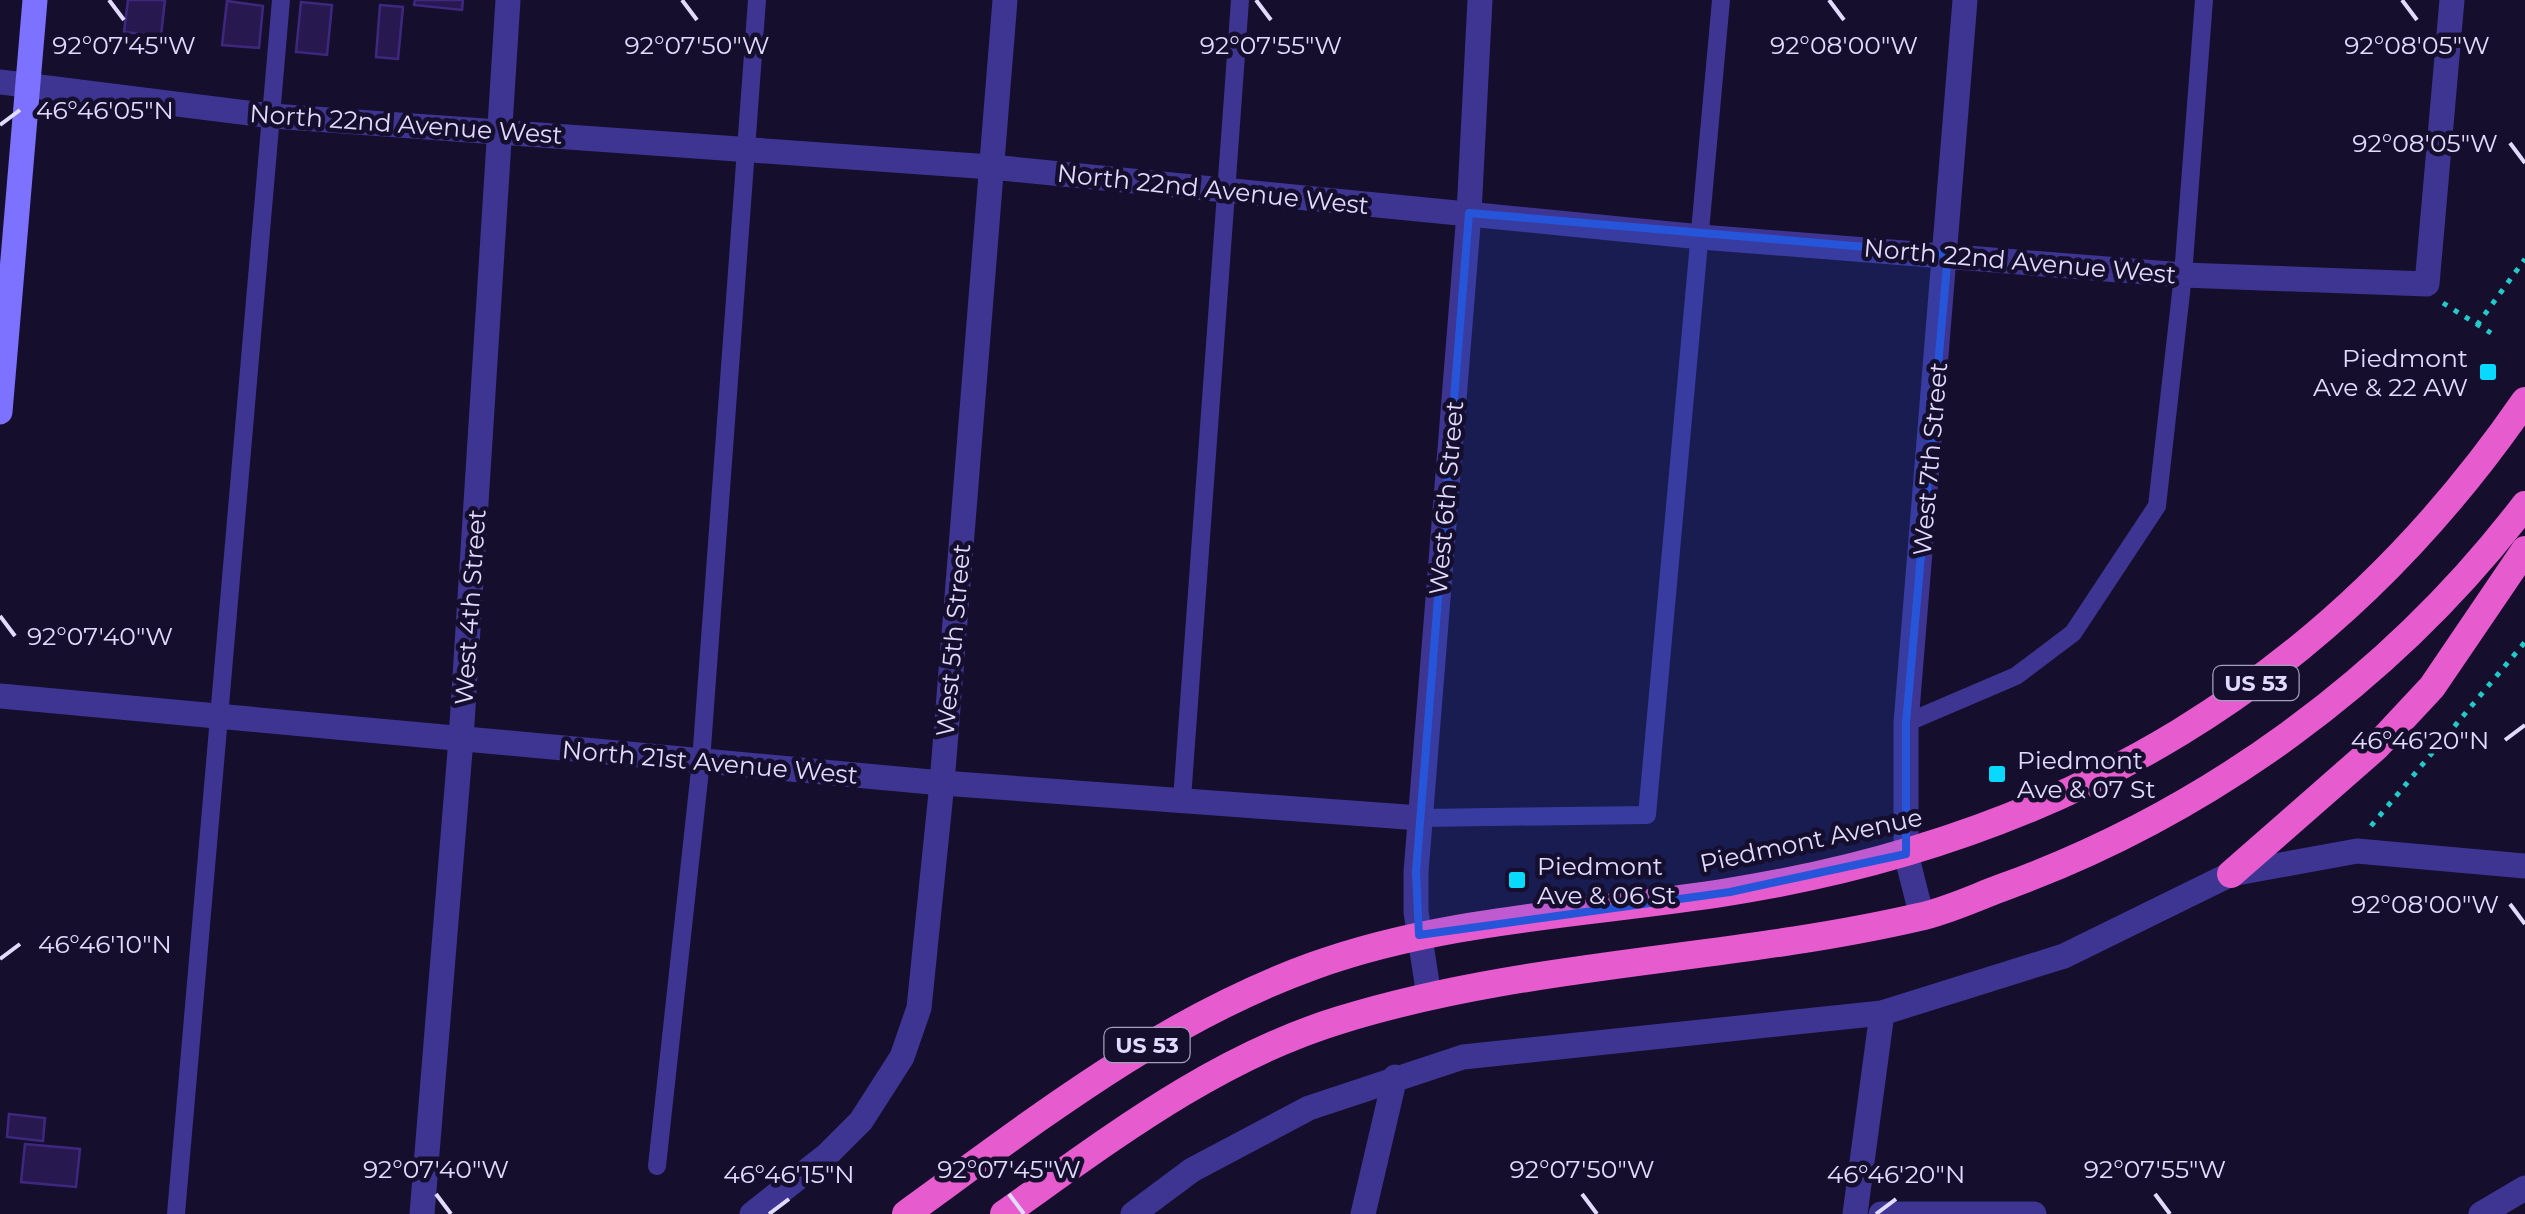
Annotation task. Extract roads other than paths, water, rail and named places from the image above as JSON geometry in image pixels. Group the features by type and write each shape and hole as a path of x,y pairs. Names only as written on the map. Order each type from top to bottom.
{"highway":[{"name":"Piedmont Avenue","path":"906,1214 1079,1089 1182,1025 1312,966 1420,935 1730,892 1906,854 2038,809 2174,740 2324,630 2486,458 2525,401"},
{"name":"US 53","path":"1004,1214 1137,1121 1234,1065 1338,1020 1429,996 1922,917 2068,864 2188,802 2282,740 2359,681 2440,604 2525,506"},
{"path":"2231,874 2376,746 2432,687 2525,550"}],"main road":[{"path":"0,412 35,0"}],"street":[{"name":"West 4th Street","path":"422,1214 461,739 508,0"},
{"name":"West 5th Street","path":"752,1214 845,1138 878,1098 902,1057 922,993 1004,0"},
{"name":"West 6th Street","path":"1429,996 1416,894 1469,214 1480,0"},
{"name":"West 7th Street","path":"1922,917 1906,854 1906,722 1948,254 1965,0"},
{"name":"North 22nd Avenue West","path":"0,82 272,116 992,167 1701,237 2183,275 2427,284 2452,0"},
{"name":"North 21st Avenue West","path":"0,696 218,713 942,783 1420,818"},
{"path":"1134,1214 1192,1170 1309,1108 1462,1057 1882,1012 2064,956 2231,874 2357,851 2525,866"},
{"path":"1855,1214 1882,1012"},
{"path":"1362,1214 1395,1078"},
{"path":"2481,1214 2525,1188"},
{"path":"1881,1214 2034,1214"}],"lane":[{"path":"176,1214 281,0"},
{"path":"657,1166 702,761 757,0"},
{"path":"1182,799 1223,190 1240,0"},
{"path":"1420,818 1647,815 1721,0"},
{"path":"1906,722 2016,676 2073,633 2157,506 2183,275 2204,0"}],"place":[{"name":"Piedmont Ave & 22 AW","path":"2488,372"},
{"name":"Piedmont Ave & 07 St","path":"1997,774"},
{"name":"Piedmont Ave & 06 St","path":"1517,880"}]}
